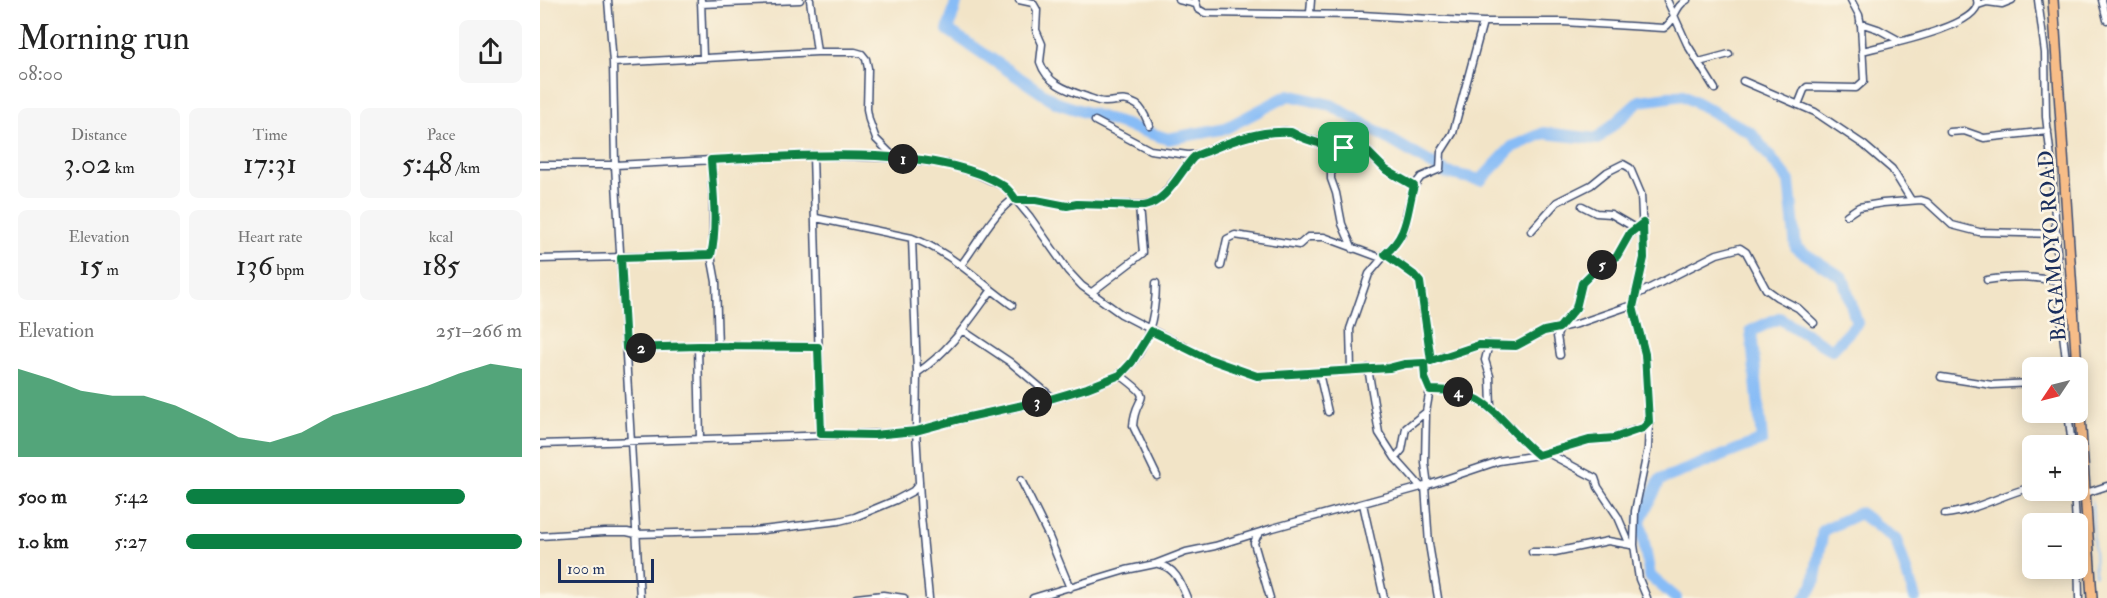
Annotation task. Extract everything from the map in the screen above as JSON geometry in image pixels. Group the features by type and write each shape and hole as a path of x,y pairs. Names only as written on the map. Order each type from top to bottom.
{"highway":[{"name":"BAGAMOYO ROAD","path":"2053,0 2077,357"},
{"name":"BAGAMOYO ROAD","path":"2086,501 2092,598"}],"street":[{"path":"608,0 613,63 615,165 640,598"},
{"path":"703,57 701,2 800,0"},
{"path":"810,0 817,52"},
{"path":"1019,0 1033,3 1037,10 1036,30 1042,44 1040,62 1047,77 1058,85 1103,102 1122,99 1137,105 1149,125"},
{"path":"1179,0 1196,4 1205,13 1310,14 1483,22 1563,22 1664,28 1670,24 1677,6 1687,0"},
{"path":"1310,14 1311,0"},
{"path":"1667,0 1687,44 1715,89"},
{"path":"1798,105 1802,92 1807,87 1856,88 1862,84 1864,78 1859,15 1851,0"},
{"path":"1862,51 1960,22 1977,10 1978,2 2002,4 2012,0"},
{"path":"2038,0 2045,53 2045,106 2066,357"},
{"path":"2102,0 2107,20"},
{"path":"1351,370 1350,329 1356,308 1369,274 1405,228 1414,186 1421,177 1440,169 1441,152 1453,133 1483,22"},
{"path":"1860,23 1901,41"},
{"path":"613,63 703,57 855,52 865,56 868,68 869,120 876,138 895,158"},
{"path":"1699,62 1730,54"},
{"path":"1743,81 1815,112 1892,169 1911,200"},
{"path":"1095,121 1150,150 1196,155 1240,138 1285,131 1344,148 1362,146 1386,170 1414,186"},
{"path":"1950,132 1964,131 1984,138 2048,131"},
{"path":"1344,148 1331,174 1331,179 1342,224 1353,249"},
{"path":"813,155 821,434"},
{"path":"540,165 615,165 813,155 895,158 948,164 1005,187 1076,280 1120,314 1206,358 1248,374 1271,376 1319,373 1389,368 1427,362 1472,346 1489,344 1505,347 1516,346 1544,331 1634,306"},
{"path":"961,266 1007,203 1016,199 1067,206 1077,204 1150,205 1196,155"},
{"path":"711,160 713,203 711,255 716,282 718,347"},
{"path":"1531,231 1557,202 1591,185 1607,172 1623,164 1630,168 1641,194 1644,258 1634,306 1645,354 1649,422 1648,448 1635,511 1632,545"},
{"path":"1847,215 1859,207 1911,200 1926,201 1952,225 1979,232 2057,234"},
{"path":"1092,292 1143,254 1139,206"},
{"path":"1582,206 1596,213 1611,213 1635,228"},
{"path":"816,218 912,238 944,253 1012,305"},
{"path":"1560,355 1557,340 1559,328 1576,308 1582,283 1598,267 1620,253 1635,228 1643,223"},
{"path":"1221,266 1224,244 1232,235 1299,244 1313,236 1324,237 1353,249 1383,256 1414,275 1420,282 1427,362 1425,378 1430,390 1426,412 1424,486 1429,544 1438,598"},
{"path":"912,238 917,373 916,431 929,598"},
{"path":"1636,295 1717,254 1740,248 1746,252 1766,288 1777,297 1798,308 1814,323"},
{"path":"540,259 711,255"},
{"path":"1987,280 2036,276 2060,282"},
{"path":"540,444 821,434 874,435 916,431 1053,398 1120,375 1132,362 1151,331 1156,283"},
{"path":"917,373 940,356 991,291"},
{"path":"962,330 1010,362 1053,398"},
{"path":"1489,344 1485,360 1490,376 1491,408"},
{"path":"699,346 700,440"},
{"path":"626,348 818,347"},
{"path":"1368,368 1380,433 1395,458 1424,486"},
{"path":"1319,373 1328,412"},
{"path":"1120,375 1142,393 1132,426 1157,476"},
{"path":"1941,377 1992,385 2022,384"},
{"path":"1430,390 1449,390 1483,401 1524,444 1538,455"},
{"path":"1395,458 1402,450 1406,428 1426,412"},
{"path":"1033,598 1126,570 1155,564 1186,552 1363,504 1499,461 1548,453 1589,440 1614,438 1643,428 1649,422"},
{"path":"1548,453 1595,478 1632,545 1639,579 1647,598"},
{"path":"1021,480 1040,515 1070,588"},
{"path":"540,536 605,532 636,534 754,531 839,521 896,500 913,491 919,484"},
{"path":"2088,492 2107,486"},
{"path":"1945,514 1962,512 2022,490"},
{"path":"1363,504 1384,598"},
{"path":"1262,532 1254,543 1270,598"},
{"path":"1532,552 1555,552 1608,541 1632,545"},
{"path":"1155,564 1171,569 1180,581 1187,598"},
{"path":"2079,579 2079,598"},
{"path":"856,598 883,595 904,598"}],"waterway":[{"path":"957,0 948,30 1057,103 1168,139 1226,128 1289,95 1331,105 1447,173 1481,180 1512,147 1544,133 1597,139 1640,101 1683,95 1751,133 1789,181 1796,248 1843,278 1857,323 1832,350 1779,318 1751,331 1762,440 1660,480 1640,520 1650,576 1676,598"},
{"path":"2092,500 2095,575"},
{"path":"1805,598 1814,584 1823,530 1860,513 1896,540 1915,598"}],"route":[{"path":"1285,131 1344,148 1362,146 1386,170 1414,186 1405,228 1394,246 1385,254 1420,282 1431,361 1479,345 1516,346 1544,331 1559,328 1576,308 1582,283 1598,267 1617,256 1630,233 1643,223 1644,258 1633,307 1645,354 1649,422 1643,428 1614,438 1589,440 1538,455 1524,444 1483,401 1449,390 1430,390 1425,378 1424,363 1389,368 1257,376 1206,358 1151,331 1132,362 1120,375 1087,388 916,431 874,435 821,434 818,347 626,348 621,258 711,255 713,203 711,160 813,155 917,160 948,164 975,173 1005,187 1016,200 1036,200 1067,206 1110,204 1144,206 1154,203 1162,196 1196,155 1240,138 1285,131"}]}
